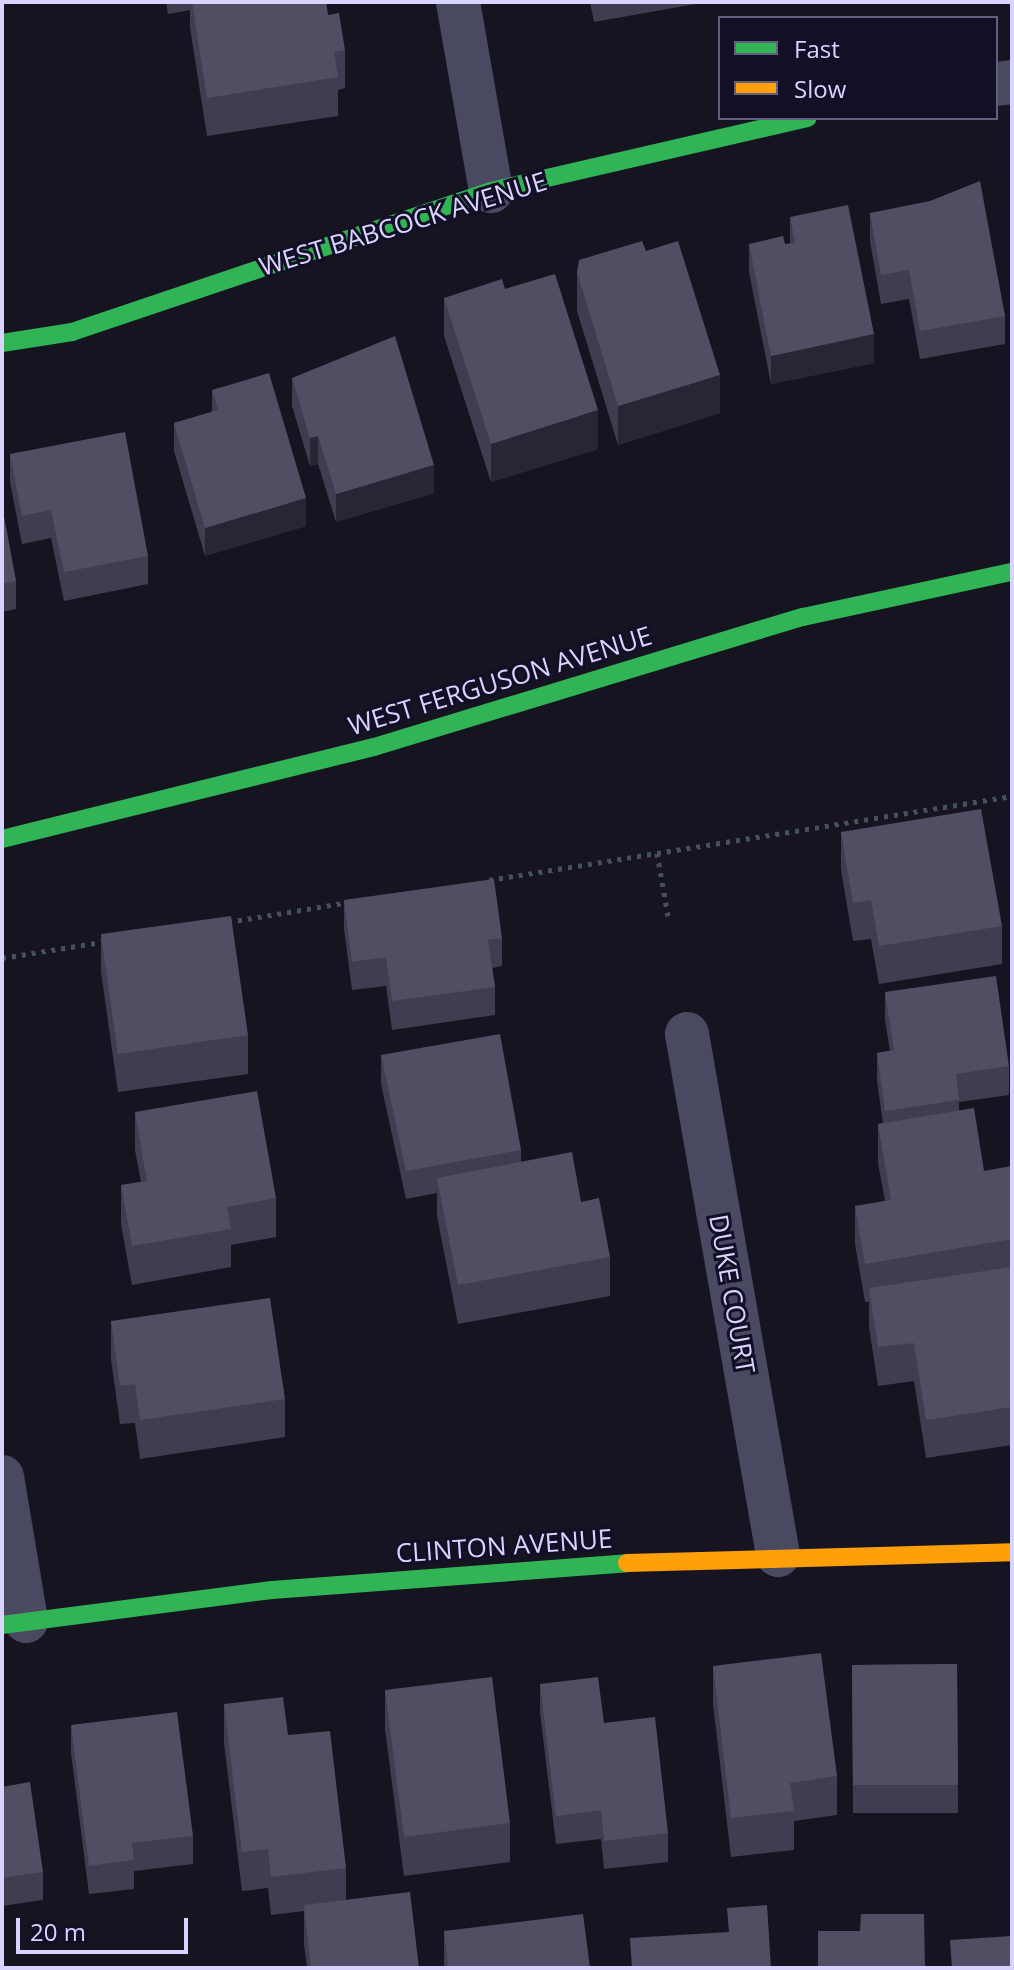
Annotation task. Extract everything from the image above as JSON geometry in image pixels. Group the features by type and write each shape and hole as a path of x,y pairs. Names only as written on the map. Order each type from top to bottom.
{"street":[{"path":"458,2 491,191"},
{"name":"WEST BABCOCK AVENUE","path":"2,343 72,332 491,191 799,120"},
{"name":"WEST FERGUSON AVENUE","path":"2,839 374,747 803,617 1012,572"},
{"name":"DUKE COURT","path":"687,1034 778,1555"},
{"path":"2,1477 14,1623"},
{"name":"CLINTON AVENUE","path":"14,1623 272,1590 778,1555 1012,1552"}],"path":[{"path":"470,883 1012,796"},
{"path":"657,853 668,916"},
{"path":"220,923 361,900"},
{"path":"2,958 127,938"}],"building":[{"path":"192,2 326,2 328,15 339,13 345,50 334,52 338,77 207,98"},
{"path":"980,181 1005,316 920,331 909,270 881,275 870,213 930,201"},
{"path":"848,205 874,334 771,356 749,244 783,236 785,244 795,243 790,217"},
{"path":"642,241 646,251 678,241 720,375 618,406 577,272 579,260"},
{"path":"555,274 598,410 491,444 444,298 502,279 505,289"},
{"path":"395,336 434,465 336,494 318,436 310,438 292,378"},
{"path":"269,373 306,498 205,528 174,423 218,410 212,390"},
{"path":"125,432 148,556 64,572 51,510 22,516 10,454"},
{"path":"2,506 16,581 2,584"},
{"path":"981,809 1002,926 879,946 871,900 853,903 841,832"},
{"path":"494,879 502,938 488,940 495,987 392,1001 386,957 352,962 344,900"},
{"path":"231,916 248,1035 118,1054 101,934"},
{"path":"996,976 1009,1066 956,1074 959,1100 885,1111 877,1053 894,1050 885,992"},
{"path":"500,1034 521,1150 406,1171 381,1055"},
{"path":"257,1091 276,1198 227,1207 231,1229 132,1246 121,1185 147,1181 135,1112"},
{"path":"974,1108 984,1171 1012,1166 1012,1239 865,1264 855,1206 891,1200 878,1124"},
{"path":"572,1152 581,1202 599,1198 610,1257 458,1285 437,1178"},
{"path":"1012,1267 1012,1407 926,1420 914,1343 878,1347 869,1288"},
{"path":"270,1298 285,1399 140,1420 135,1384 120,1386 111,1321"},
{"path":"821,1653 837,1776 790,1783 794,1811 731,1818 713,1666"},
{"path":"957,1664 958,1785 853,1785 852,1665"},
{"path":"492,1677 510,1823 404,1837 385,1690"},
{"path":"598,1677 604,1723 655,1717 668,1833 604,1841 601,1810 556,1816 540,1684"},
{"path":"283,1697 288,1735 330,1731 346,1868 271,1877 268,1849 242,1852 224,1704"},
{"path":"177,1712 193,1836 132,1843 134,1860 89,1866 71,1725"},
{"path":"30,1782 43,1872 2,1878 2,1787"},
{"path":"410,1892 419,1968 311,1968 304,1905"},
{"path":"767,1905 771,1968 632,1968 630,1938 729,1932 727,1908"},
{"path":"583,1914 590,1968 448,1968 444,1931"},
{"path":"861,1914 924,1914 925,1968 818,1968 818,1931 860,1931"},
{"path":"1012,1936 1012,1968 952,1968 950,1940"}],"traffic: fast":[{"path":"2,343 72,332 491,191 799,120"},
{"path":"2,839 374,747 803,617 1012,572"},
{"path":"2,1625 272,1590 627,1563"}],"traffic: slow":[{"path":"627,1563 1012,1552"}]}
